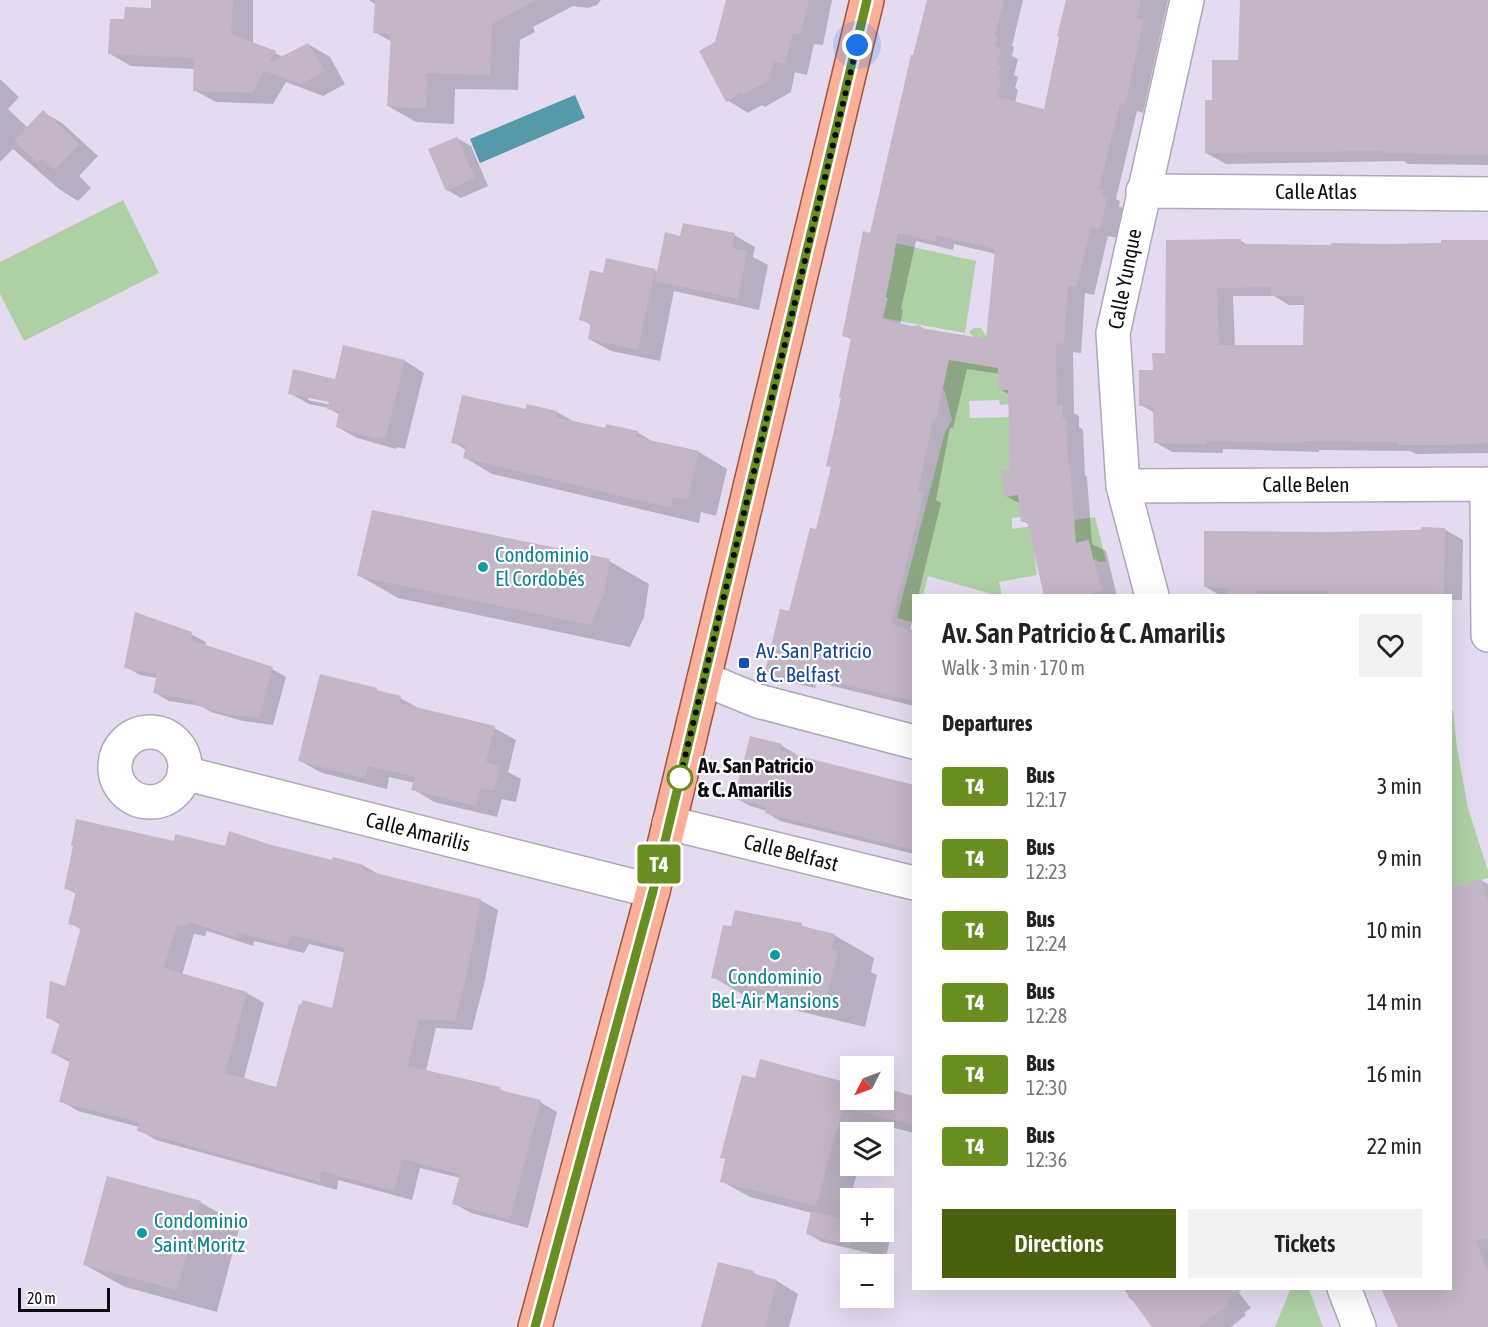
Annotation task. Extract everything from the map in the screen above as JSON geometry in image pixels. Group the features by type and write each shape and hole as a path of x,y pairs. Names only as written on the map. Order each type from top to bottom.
{"main road":[{"path":"535,1327 653,891 867,0"}],"street":[{"name":"Calle Yunque","path":"1151,594 1123,486 1113,333 1187,0"},
{"name":"Calle Atlas","path":"1143,191 1488,194"},
{"path":"1487,484 1488,635"},
{"name":"Calle Belen","path":"1123,486 1487,484"},
{"path":"704,679 758,701 912,741"},
{"name":"Calle Amarilis","path":"184,773 653,891"},
{"name":"Calle Belfast","path":"669,823 912,883"},
{"path":"1345,1290 1359,1327"}],"green space":[{"path":"123,200 159,273 24,341 0,294 0,262"},
{"path":"872,238 976,261 965,333 883,318 895,253 870,245"},
{"path":"974,328 981,328 986,336 1002,337 1015,384 1010,404 1000,405 999,400 969,401 970,418 1012,417 1027,516 1012,518 1012,529 1095,517 1106,561 1093,560 1089,540 1034,553 1037,575 999,582 1002,594 988,594 928,576 923,594 912,594 912,622 897,618 945,432 952,420 944,389 916,383 974,337 969,332"},
{"path":"1452,710 1468,808 1488,871 1488,878 1454,886 1452,889"},
{"path":"1290,1290 1309,1290 1323,1327 1275,1327"}],"water":[{"path":"575,95 585,118 480,163 470,139"}],"building":[{"path":"151,0 233,0 231,34 276,51 269,63 308,43 325,71 301,84 264,71 252,93 193,91 194,58 108,54 110,19 124,19 125,7 151,8"},
{"path":"375,0 536,0 492,24 490,75 427,73 426,109 387,106 391,34 373,33"},
{"path":"726,0 809,0 801,34 793,33 785,64 774,61 769,80 726,102 699,51 715,42"},
{"path":"927,0 1004,0 995,35 998,36 995,46 1001,48 997,65 1001,66 998,78 1001,79 997,97 1044,109 1066,0 1141,0 1137,18 1144,20 1125,104 1120,103 1099,189 1103,190 1102,196 1107,198 1100,229 1091,227 1077,287 1068,285 1064,344 1056,343 1057,405 1062,405 1062,418 1066,418 1076,543 1088,540 1102,590 1089,594 1044,594 1027,521 1021,522 1018,495 1005,497 1001,471 1010,470 1008,390 998,390 998,368 949,360 936,419 933,419 918,491 924,492 891,624 912,629 912,701 799,673 797,679 765,672 780,609 789,611 810,528 816,529 831,467 826,466 851,338 842,336 863,231 870,233 911,55 913,55","holes":["898,233 935,241 936,235 995,249 986,339 882,319"]},
{"path":"1240,0 1488,0 1488,155 1387,153 1387,151 1205,153 1205,100 1212,100 1212,60 1238,60"},
{"path":"43,110 79,144 55,170 42,158 38,163 14,141"},
{"path":"457,137 475,178 446,191 428,149"},
{"path":"683,223 735,233 732,248 747,251 738,299 655,281 665,232 680,236"},
{"path":"1241,239 1241,244 1331,245 1331,243 1441,243 1441,240 1488,240 1488,443 1398,445 1398,442 1206,441 1207,444 1154,443 1153,405 1139,406 1139,370 1153,370 1152,353 1165,353 1166,240","holes":["1271,287 1271,296 1304,296 1303,345 1219,345 1217,288"]},
{"path":"606,258 655,269 638,350 588,339 591,323 579,320 590,270 603,273"},
{"path":"343,345 405,360 385,439 377,437 377,439 336,427 339,412 327,409 329,402 288,394 293,369 335,379"},
{"path":"462,395 526,409 527,404 557,411 556,417 605,428 606,424 638,431 636,437 699,451 688,500 673,497 671,508 463,458 466,446 451,443"},
{"name":"Condominio El Cordobés","path":"372,510 610,559 604,594 590,625 357,576"},
{"path":"1421,527 1445,528 1444,594 1328,594 1328,590 1256,590 1256,594 1228,594 1228,588 1204,587 1204,531 1421,530"},
{"path":"135,612 192,632 191,640 273,667 259,718 227,714 195,705 196,701 153,693 157,674 124,668"},
{"path":"320,674 401,696 399,703 495,726 486,762 500,766 494,791 480,788 476,806 411,790 415,777 368,766 365,778 298,761"},
{"path":"750,736 782,744 780,751 912,784 912,850 765,813 766,807 734,799"},
{"path":"76,819 174,841 175,834 225,846 229,831 268,844 332,860 333,857 364,865 363,870 481,899 468,970 455,1021 419,1019 408,1066 500,1087 500,1090 541,1100 510,1219 452,1204 460,1174 402,1159 394,1191 321,1171 320,1182 137,1131 139,1122 59,1102 70,1059 51,1053 60,1022 46,1018 50,981 65,986 81,927 68,924 76,891 64,889 73,846 71,846","holes":["189,922 236,937 237,932 286,945 292,935 345,948 332,1008 303,1000 301,1005 299,1004 276,1087 225,1073 247,992 164,968 177,925 188,927"]},
{"path":"1482,879 1488,902 1488,1239 1476,1240 1488,1274 1488,1327 1398,1327 1382,1290 1452,1290 1452,886"},
{"name":"Condominio Bel-Air Mansions","path":"735,910 802,923 802,926 835,934 832,949 838,951 825,1005 711,978 723,925 731,926"},
{"path":"760,1059 840,1081 840,1110 842,1110 816,1206 720,1182 725,1159 720,1158 742,1075 755,1078"},
{"path":"894,1091 912,1095 912,1124 855,1110 894,1110"},
{"name":"Condominio Saint Moritz","path":"107,1176 201,1201 177,1290 83,1265"},
{"path":"811,1211 840,1218 840,1242 850,1242 850,1245 806,1234"},
{"path":"718,1262 754,1271 754,1274 777,1280 765,1327 701,1327"},
{"path":"1124,1290 1242,1290 1227,1302 1229,1304 1199,1327 1152,1327"}],"bus line":[{"name":"T4","path":"535,1327 653,891 867,0"}],"place":[{"name":"Condominio El Cordobés","path":"483,567"},
{"name":"Av. San Patricio & C. Belfast","path":"744,663"},
{"name":"Av. San Patricio & C. Amarilis","path":"680,778"},
{"name":"Condominio Bel-Air Mansions","path":"775,955"},
{"name":"Condominio Saint Moritz","path":"142,1233"}],"route":[{"path":"680,778 679,782 857,45"}]}
